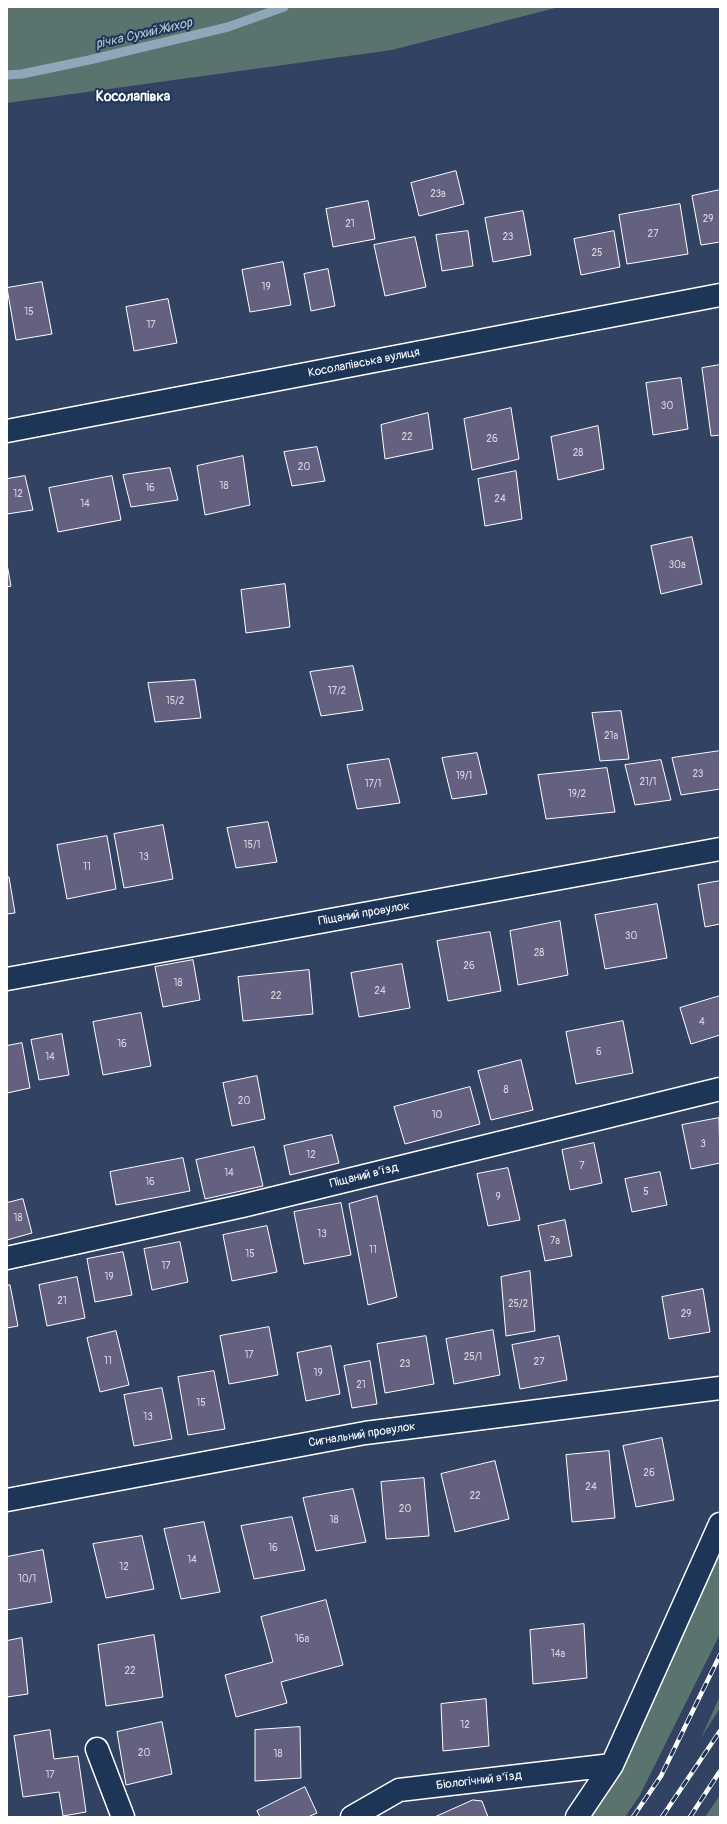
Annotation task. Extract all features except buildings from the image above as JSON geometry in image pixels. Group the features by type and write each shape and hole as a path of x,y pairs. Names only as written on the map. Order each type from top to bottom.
{"street":[{"name":"Косолапівська вулиця","path":"7,431 720,295"},
{"name":"Піщаний провулок","path":"7,979 720,849"},
{"name":"Піщаний в’їзд","path":"7,1258 242,1206 720,1089"},
{"name":"Сигнальний провулок","path":"7,1500 365,1433 720,1388"},
{"path":"577,1817 612,1765 720,1524"},
{"path":"97,1749 122,1817"},
{"name":"Біологічний в’їзд","path":"352,1817 399,1790 612,1765"}],"green space":[{"path":"7,7 559,7 392,50 7,103"},
{"path":"720,1508 720,1634 640,1795 625,1817 571,1817 606,1766"},
{"path":"720,1696 720,1708 701,1738"},
{"path":"720,1795 720,1817 705,1817"}],"waterway":[{"name":"річка Сухий Жихор","path":"7,75 22,74 89,60 228,27 284,7"}],"railway":[{"path":"633,1817 661,1776 720,1655"},
{"path":"662,1817 720,1731"},
{"path":"690,1817 720,1771"}],"district":[{"name":"Косолапівка","path":"133,97"}]}
